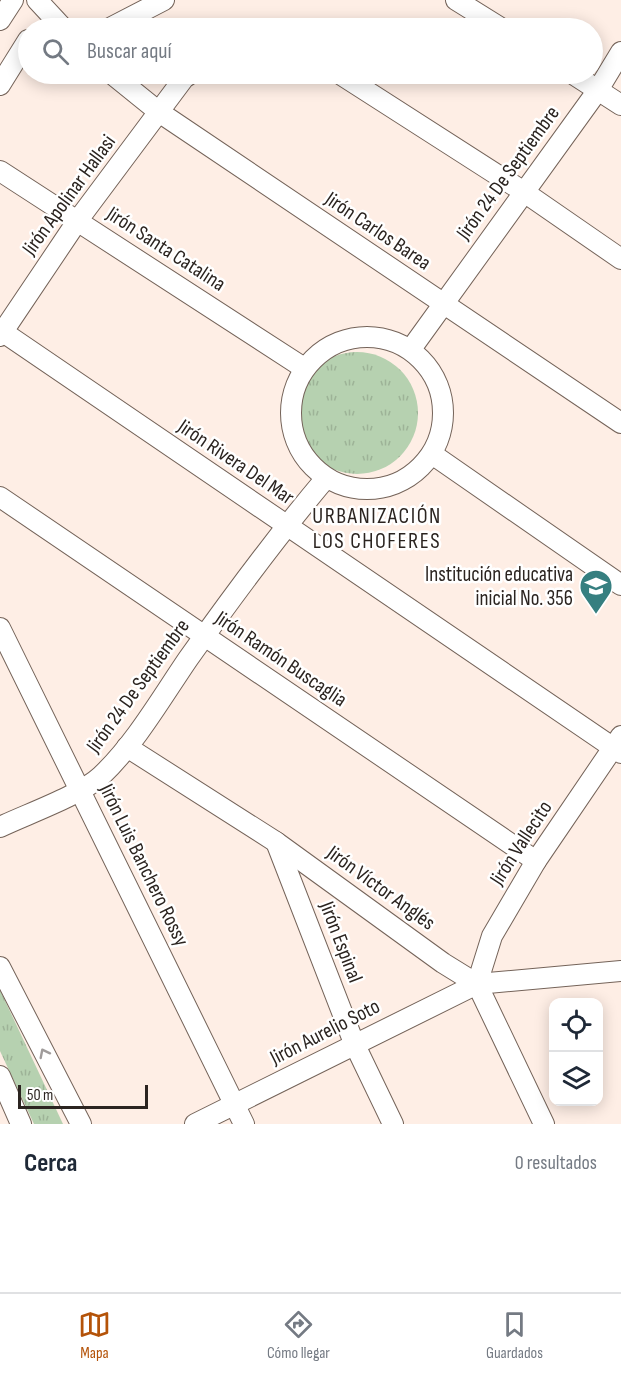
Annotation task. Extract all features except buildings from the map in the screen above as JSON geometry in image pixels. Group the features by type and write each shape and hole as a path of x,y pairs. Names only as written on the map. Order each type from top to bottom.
{"street":[{"path":"0,20 13,0"},
{"path":"129,18 164,0"},
{"path":"456,0 476,5 490,18"},
{"path":"42,6 53,18"},
{"name":"Jirón 24 De Septiembre","path":"603,82 621,52"},
{"path":"0,85 18,56"},
{"name":"Jirón Carlos Barea","path":"124,84 159,112 621,423"},
{"name":"Jirón Apolinar Hallasi","path":"1,334 78,220 180,84"},
{"path":"356,84 524,192 621,258"},
{"path":"589,84 621,105"},
{"name":"Jirón 24 De Septiembre","path":"411,349 602,84"},
{"name":"Jirón Santa Catalina","path":"0,171 304,368"},
{"name":"Jirón Rivera Del Mar","path":"1,334 618,746"},
{"path":"354,336 384,337 411,349 431,370 442,397 443,427 432,454 412,476 384,488 354,489 326,478 307,462 295,440 290,416 293,391 304,368 326,347 354,336"},
{"path":"432,454 621,585"},
{"name":"Jirón 24 De Septiembre","path":"0,827 80,790 100,777 127,747 286,525 326,478"},
{"name":"Jirón Ramón Buscaglia","path":"0,497 536,861"},
{"name":"Jirón Luis Banchero Rossy","path":"0,628 244,1124"},
{"name":"Jirón Vallecito","path":"477,984 492,936 536,861 618,746"},
{"name":"Jirón Víctor Anglés","path":"127,747 276,842 443,963 477,984"},
{"name":"Jirón Espinal","path":"276,842 354,1043 393,1124"},
{"path":"0,967 81,1124"},
{"path":"544,1124 477,984 621,971"},
{"name":"Jirón Aurelio Soto","path":"195,1124 354,1043 477,984"},
{"path":"0,1076 21,1124"}],"green space":[{"path":"357,352 380,357 391,362 400,370 408,379 413,390 418,413 413,436 408,447 400,456 391,464 380,469 357,474 334,469 323,464 314,456 306,447 301,436 296,413 301,390 306,379 314,370 323,362 334,357"},
{"path":"0,990 63,1124 34,1124 0,1051"}],"place":[{"name":"Institución educativa inicial No. 356","path":"596,615"}],"district":[{"name":"URBANIZACIÓN LOS CHOFERES","path":"377,528"}]}
